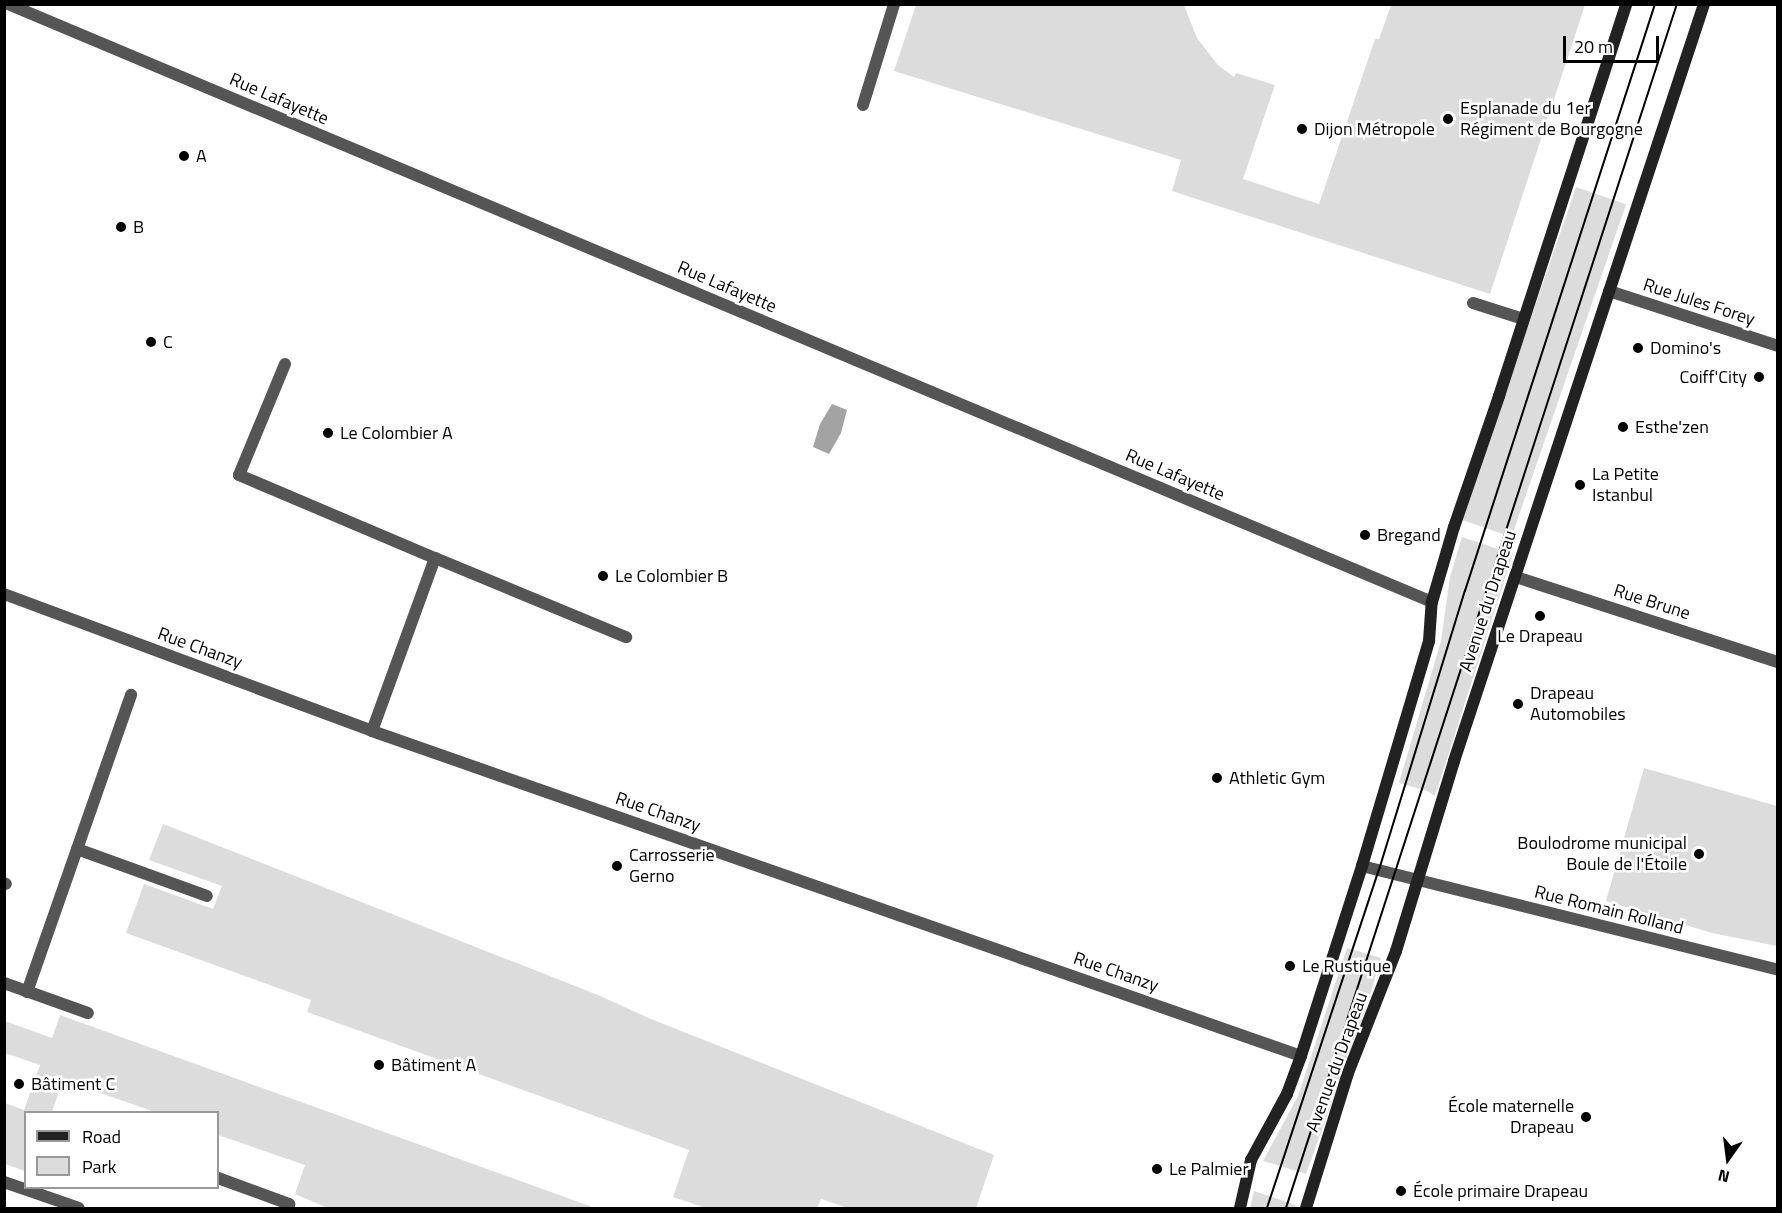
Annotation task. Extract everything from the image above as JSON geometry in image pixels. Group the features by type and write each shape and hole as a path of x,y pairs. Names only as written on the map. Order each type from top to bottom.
{"main road":[{"name":"Avenue du Drapeau","path":"1240,1209 1251,1160 1287,1094 1301,1056 1362,866 1429,641 1432,602 1454,527 1626,4"},
{"name":"Avenue du Drapeau","path":"1306,1209 1348,1073 1380,996 1454,761 1704,4"}],"street":[{"name":"Rue Lafayette","path":"8,4 1432,602"},
{"path":"863,105 894,4"},
{"name":"Rue Jules Forey","path":"1609,291 1778,346"},
{"path":"1473,303 1523,319"},
{"path":"285,364 239,475 626,637"},
{"path":"372,731 435,558"},
{"name":"Rue Brune","path":"1516,577 1778,662"},
{"name":"Rue Chanzy","path":"4,594 372,731 1301,1056"},
{"path":"27,992 131,695"},
{"path":"77,849 207,896"},
{"name":"Rue Romain Rolland","path":"1362,866 1778,970"},
{"path":"4,983 88,1013"},
{"path":"219,1178 289,1204 288,1209"},
{"path":"4,1182 24,1187"},
{"path":"46,1192 79,1209"}],"green space":[{"path":"916,5 1184,5 1197,38 1218,65 1234,77 1236,73 1275,85 1243,179 1319,204 1375,39 1379,39 1391,5 1585,5 1490,294 1172,191 1181,160 894,71"},
{"path":"1576,187 1626,204 1512,537 1461,520"},
{"path":"1462,537 1513,554 1435,796 1427,791 1399,783 1441,641 1450,577"},
{"name":"Boulodrome municipal Boule de l'Étoile","path":"1644,768 1777,806 1777,946 1712,933 1606,901"},
{"path":"163,824 598,995 651,1019 994,1155 976,1208 848,1208 821,1199 817,1208 706,1208 673,1197 689,1150 307,1012 311,1000 126,933 144,884 213,909 222,886 149,860"},
{"path":"1347,948 1381,958 1367,1005 1306,1174 1263,1161 1298,1096"},
{"path":"60,1015 595,1208 328,1208 295,1194 305,1165 219,1135 219,1111 152,1111 63,1080 52,1111 24,1111 24,1171 5,1164 5,1103 24,1110 40,1065 5,1053 5,1021 52,1038"},
{"path":"1254,1191 1296,1205 1295,1208 1250,1208"}],"shaded area":[{"path":"832,404 847,410 841,433 829,454 813,447 820,424"}],"tram line":[{"path":"1267,1208 1379,870 1465,591 1655,4"},
{"path":"1286,1208 1677,4"}],"place":[{"name":"Esplanade du 1er Régiment de Bourgogne","path":"1448,119"},
{"name":"Dijon Métropole","path":"1302,129"},
{"name":"A","path":"184,156"},
{"name":"B","path":"121,227"},
{"name":"C","path":"151,342"},
{"name":"Domino's","path":"1638,348"},
{"name":"Coiff'City","path":"1759,377"},
{"name":"Esthe'zen","path":"1623,427"},
{"name":"Le Colombier A","path":"328,433"},
{"name":"La Petite Istanbul","path":"1580,485"},
{"name":"Bregand","path":"1365,535"},
{"name":"Le Colombier B","path":"603,576"},
{"name":"Le Drapeau","path":"1540,616"},
{"name":"Drapeau Automobiles","path":"1518,704"},
{"name":"Athletic Gym","path":"1217,778"},
{"name":"Boulodrome municipal Boule de l'Étoile","path":"1699,854"},
{"name":"Carrosserie Gerno","path":"617,866"},
{"name":"Le Rustique","path":"1290,966"},
{"name":"Bâtiment A","path":"379,1065"},
{"name":"Bâtiment C","path":"19,1084"},
{"name":"École maternelle Drapeau","path":"1586,1117"},
{"name":"Le Palmier","path":"1157,1169"},
{"name":"École primaire Drapeau","path":"1401,1191"}]}
